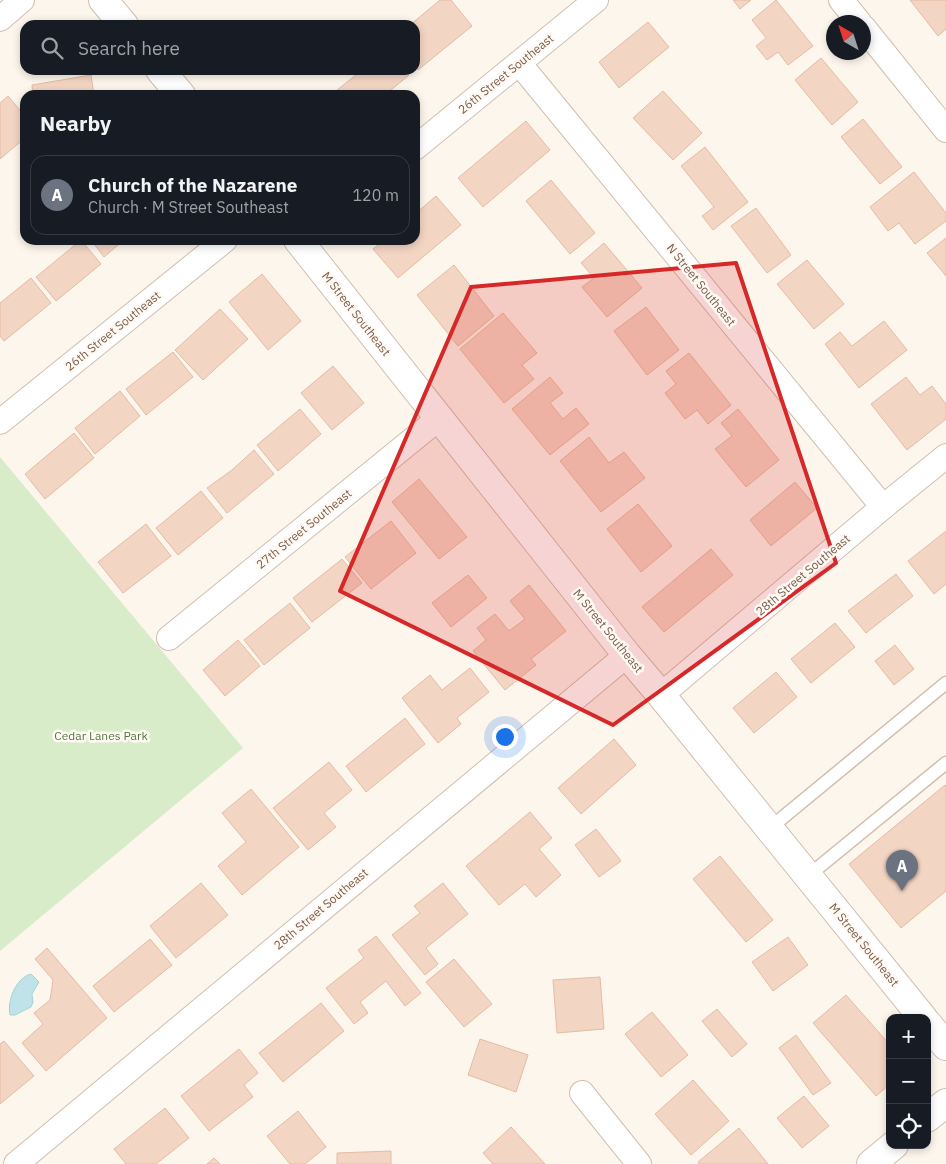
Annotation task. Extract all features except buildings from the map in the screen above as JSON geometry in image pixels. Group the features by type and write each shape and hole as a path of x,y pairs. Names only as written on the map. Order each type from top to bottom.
{"street":[{"path":"0,19 22,0"},
{"path":"103,0 120,20"},
{"name":"26th Street Southeast","path":"420,144 596,0"},
{"path":"841,0 853,15"},
{"path":"871,37 946,130"},
{"name":"N Street Southeast","path":"519,63 883,507"},
{"path":"164,75 177,90"},
{"name":"26th Street Southeast","path":"0,422 219,245"},
{"name":"M Street Southeast","path":"303,245 438,419 626,655 661,694 920,1014"},
{"name":"27th Street Southeast","path":"169,638 438,419"},
{"name":"28th Street Southeast","path":"661,694 946,456"},
{"name":"28th Street Southeast","path":"16,1164 626,655"},
{"path":"931,1028 946,1046"},
{"path":"582,1093 640,1164"},
{"path":"931,1115 946,1103"},
{"path":"871,1164 889,1149"}],"lane":[{"path":"770,828 946,684"},
{"path":"808,876 946,763"}],"highlighted area":[{"path":"736,263 836,563 613,725 340,591 471,287"}],"green space":[{"name":"Cedar Lanes Park","path":"0,457 243,748 0,951"}],"water":[{"path":"31,974 39,982 32,994 33,1002 31,1007 15,1015 10,1015 11,996 14,990 21,980"}],"place":[{"name":"Church of the Nazarene","path":"902,891"}]}
